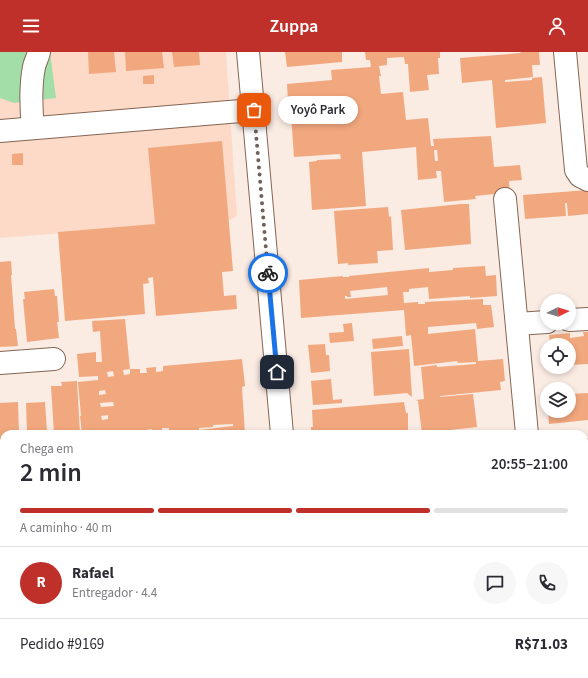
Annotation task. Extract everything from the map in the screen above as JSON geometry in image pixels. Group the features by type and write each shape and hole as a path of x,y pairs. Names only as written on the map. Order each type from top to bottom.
{"street":[{"path":"33,128 31,88 34,67 39,52"},
{"path":"248,52 282,430"},
{"path":"565,52 576,170 580,176 588,180"},
{"path":"0,131 254,110"},
{"path":"506,198 527,430"},
{"path":"576,320 588,319"},
{"path":"517,324 540,322"},
{"path":"0,363 54,359"}],"shaded area":[{"path":"0,52 226,52 237,216 230,220 0,238"}],"green space":[{"path":"0,52 50,52 56,98 14,103 0,98"}],"building":[{"path":"88,52 114,52 116,72 89,74"},
{"path":"125,52 162,52 164,68 126,71"},
{"path":"172,52 199,52 200,65 174,67"},
{"path":"285,52 342,52 342,62 287,67"},
{"path":"365,52 440,52 440,58 438,58 439,74 427,75 429,90 410,92 408,64 405,64 404,57 387,58 387,65 379,66 381,76 379,76 381,94 403,92 406,120 428,118 431,146 434,146 433,139 491,136 494,167 520,165 522,180 509,181 510,197 494,198 494,194 475,196 476,199 444,202 441,171 436,171 437,178 418,180 416,147 362,152 366,206 312,210 309,162 317,160 341,159 340,154 294,157 290,101 288,102 287,84 332,80 331,70 371,67 370,60 366,60","holes":["434,150 437,150 438,161 435,161"]},
{"path":"520,52 539,52 540,65 532,65 533,77 505,80 505,82 532,80 532,78 542,77 546,123 496,128 492,80 462,83 460,58 521,53"},
{"path":"154,75 154,84 143,84 143,76"},
{"path":"222,141 233,271 222,272 224,296 236,295 237,309 156,316 153,277 148,278 149,283 143,284 145,314 65,321 58,232 155,224 148,148"},
{"path":"23,153 23,165 12,165 12,154"},
{"path":"588,190 588,214 568,216 567,203 565,203 566,216 525,219 523,195"},
{"path":"469,204 471,244 405,250 401,210"},
{"path":"388,207 389,217 391,216 393,250 377,251 378,263 348,265 348,263 338,264 334,211"},
{"path":"11,261 15,329 18,346 0,347 0,262"},
{"path":"485,266 486,276 496,275 497,296 429,299 428,287 409,289 409,292 403,292 404,303 418,302 418,304 425,304 425,302 483,299 483,305 491,305 494,327 477,329 476,323 428,327 428,334 475,329 478,361 503,359 505,381 500,382 501,390 440,396 473,394 477,427 450,430 422,430 418,401 416,400 424,399 421,367 476,364 476,362 458,363 457,361 414,366 411,335 406,336 404,310 301,318 299,280 343,276 349,277 429,268 429,272 453,270 453,268","holes":["387,287 388,295 345,299 345,296 351,297 350,291"]},
{"path":"54,289 55,296 57,296 59,322 57,322 59,338 27,342 23,299 25,299 24,292"},
{"path":"125,319 130,369 140,369 140,373 147,373 146,368 156,367 156,372 163,371 163,366 242,359 245,386 242,387 245,430 199,430 169,430 169,428 162,428 162,430 82,430 78,382 98,380 98,376 79,377 77,354 96,352 96,362 102,362 100,331 93,332 92,321","holes":["130,369 130,374 124,375 123,370","113,371 114,376 108,377 107,372","105,390 106,394 99,395 99,391","113,402 114,406 101,407 100,403","108,415 108,419 102,420 101,416","233,424 233,426 199,430 199,428 213,427 213,425"]},
{"path":"352,323 354,341 330,343 329,333 344,332 343,324"},
{"path":"583,332 588,332 588,364 576,365 576,338 570,338 584,336"},
{"path":"570,333 570,338 549,338 549,335"},
{"path":"402,336 403,346 373,349 372,339"},
{"path":"325,344 326,355 329,355 330,371 311,373 308,345"},
{"path":"409,349 412,397 407,393 374,396 371,352"},
{"path":"331,379 333,400 342,399 342,403 313,405 311,381"},
{"path":"77,381 80,430 54,430 51,386 62,386 61,382"},
{"path":"588,393 588,420 549,424 549,418 576,418 576,394"},
{"path":"18,402 19,430 0,430 0,403"},
{"path":"45,402 47,430 27,430 26,403"},
{"path":"404,402 406,413 408,413 408,430 311,430 311,427 313,427 312,410"}],"way so far":[{"path":"254,110 268,273"}],"place":[{"name":"Yoyô Park","path":"254,110"}],"route":[{"path":"268,273 277,372"}]}
